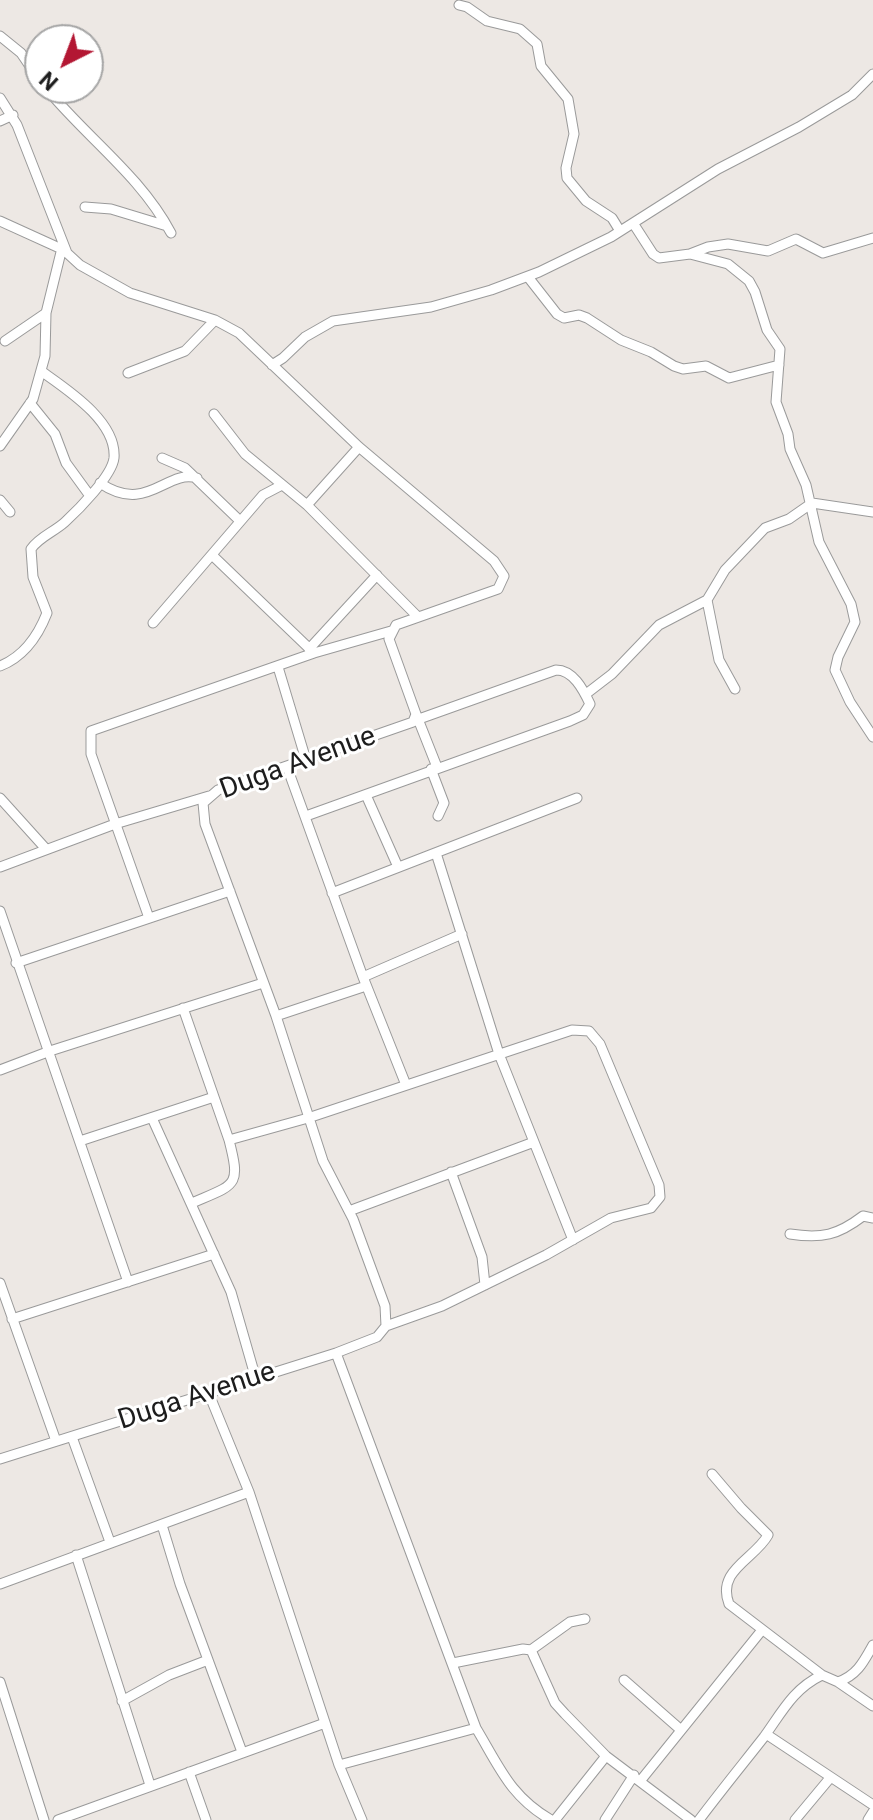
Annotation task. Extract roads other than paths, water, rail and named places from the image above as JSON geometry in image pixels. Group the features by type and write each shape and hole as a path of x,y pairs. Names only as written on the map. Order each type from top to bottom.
{"street":[{"path":"459,5 487,21 520,29 537,44 541,66 568,99 574,134 566,168 569,182 586,201 612,218 620,231"},
{"path":"0,36 24,57"},
{"path":"272,365 305,337 333,321 431,307 528,277 620,231 718,169 799,127 852,95 873,74"},
{"path":"0,98 13,115 64,250 46,313 45,356 41,371 30,403 0,446"},
{"path":"61,104 92,138 118,160 159,209 169,229 111,209 85,207"},
{"path":"0,121 13,115"},
{"path":"0,221 64,250 80,265 130,293 215,320 239,333 359,447 494,561 504,576 498,589 396,625 389,639 444,803 438,816"},
{"path":"633,223 653,254 659,258 728,244 768,251 796,239 823,253 873,238"},
{"path":"690,254 728,264 749,281 767,330 780,349 776,402 790,449 812,503 819,542 851,604 855,622 835,670 850,702 873,737"},
{"path":"528,277 557,314 564,318 579,315 587,318 621,340 651,352 674,366 683,369 706,366 729,378 779,365"},
{"path":"5,341 46,313"},
{"path":"128,373 185,351 215,320"},
{"path":"0,666 20,656 42,626 47,613 33,577 31,549 62,525 90,496 114,458 110,437 88,407 41,371"},
{"path":"30,403 55,434 66,463 90,496"},
{"path":"214,414 245,454 307,505 418,617"},
{"path":"307,505 359,447"},
{"path":"162,458 185,468 240,521"},
{"path":"100,483 109,489 139,495 184,477 197,478"},
{"path":"153,623 263,495 282,485"},
{"path":"0,500 10,512"},
{"path":"306,816 583,715 590,704 586,694 612,674 659,625 707,600 725,570 765,528 789,519 812,503 873,512"},
{"path":"212,555 311,651"},
{"path":"311,651 377,575"},
{"path":"707,600 719,660 735,689"},
{"path":"149,918 91,754 91,731 278,667 311,651 391,631"},
{"path":"278,667 306,760"},
{"name":"Duga Avenue","path":"0,1459 336,1353 377,1337 386,1326 385,1306 349,1211 323,1161 276,1016 202,813 203,803 218,790 556,670 565,670 586,694"},
{"path":"287,767 406,1085"},
{"path":"366,795 398,867"},
{"path":"0,867 115,824 209,796"},
{"path":"0,798 46,849"},
{"path":"332,893 577,798"},
{"path":"436,853 499,1054 573,1240"},
{"path":"16,963 230,891"},
{"path":"0,911 128,1282"},
{"path":"276,1016 365,982 462,934"},
{"path":"0,1070 263,983"},
{"path":"183,1008 237,1171 235,1177 219,1191 192,1203"},
{"path":"229,1140 308,1118 572,1030 589,1031 600,1044 659,1185 660,1197 651,1208 611,1218 442,1306 386,1326"},
{"path":"80,1141 214,1097"},
{"path":"152,1118 231,1292 256,1379"},
{"path":"349,1211 534,1142"},
{"path":"451,1172 482,1257 485,1285"},
{"path":"790,1234 829,1235 849,1229 863,1216 873,1218"},
{"path":"12,1319 214,1254"},
{"path":"0,1283 56,1441"},
{"path":"336,1353 476,1728 516,1795 553,1820 606,1756"},
{"path":"209,1394 249,1492 339,1765 362,1820"},
{"path":"72,1437 110,1542"},
{"path":"712,1474 768,1535 764,1544 730,1575 725,1595 735,1610 822,1675 873,1706"},
{"path":"0,1584 249,1492"},
{"path":"162,1525 180,1584 242,1752"},
{"path":"76,1555 150,1785"},
{"path":"453,1663 531,1650 570,1622 585,1619"},
{"path":"605,1820 637,1777 681,1730 762,1630"},
{"path":"838,1682 858,1672 873,1645"},
{"path":"531,1650 555,1703 606,1756 691,1820"},
{"path":"122,1701 169,1675 208,1660"},
{"path":"699,1820 766,1734 791,1696 810,1680 822,1675"},
{"path":"624,1680 681,1730"},
{"path":"0,1682 44,1820"},
{"path":"58,1820 325,1723"},
{"path":"339,1765 476,1728"},
{"path":"766,1734 873,1805"},
{"path":"189,1772 206,1820"},
{"path":"795,1820 830,1778"},
{"path":"868,1820 873,1812"}]}
